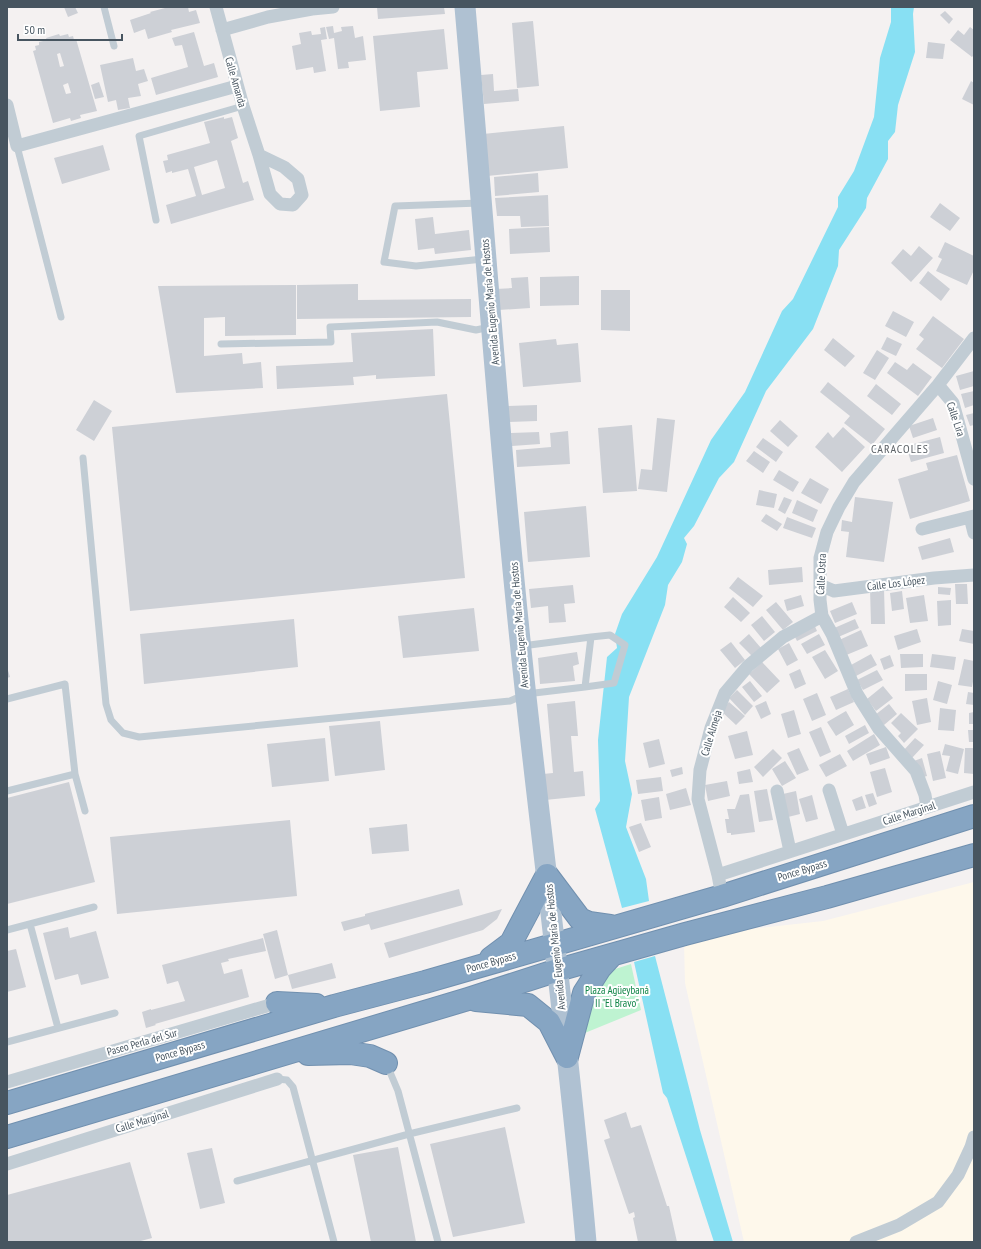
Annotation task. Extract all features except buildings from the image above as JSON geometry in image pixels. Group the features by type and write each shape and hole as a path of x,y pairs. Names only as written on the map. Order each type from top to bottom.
{"highway":[{"name":"Ponce Bypass","path":"7,1103 334,1006 425,982 722,896 974,816"},
{"path":"7,1138 612,954 974,856"},
{"path":"483,964 512,944 547,875 580,919 589,923 616,927"},
{"path":"567,1057 584,993 600,968 612,954"},
{"path":"468,999 528,1005 549,1022 567,1057"},
{"path":"277,1003 334,1006"},
{"path":"279,1055 350,1053 370,1056 386,1063"}],"main road":[{"name":"Avenida Eugenio María de Hostos","path":"465,7 486,259 526,694 558,970 586,1242"}],"street":[{"name":"Calle Amanda","path":"216,7 237,86 259,156"},
{"path":"222,30 268,17 312,9 334,7"},
{"path":"7,105 17,146 237,86"},
{"name":"Calle Ostra","path":"927,807 925,795 916,771 879,729 857,694 832,634 822,616 820,558 827,532 839,507 854,482 938,385 974,338"},
{"name":"Calle Lira","path":"938,385 953,403 974,480"},
{"path":"922,529 972,517 974,533"},
{"name":"Calle Los López","path":"820,585 834,591 934,578 974,575"},
{"name":"Calle Almeja","path":"722,896 698,799 700,770 711,728 725,693 748,666 783,636 822,616"},
{"path":"829,790 843,834"},
{"path":"777,791 790,851"},
{"name":"Calle Marginal","path":"718,875 974,792"},
{"name":"Paseo Perla del Sur","path":"7,1082 277,1003"},
{"name":"Calle Marginal","path":"7,1164 277,1079"},
{"path":"856,1242 899,1225 938,1202 958,1175 974,1137"}],"lane":[{"path":"104,7 114,46"},
{"path":"156,220 139,136 243,106"},
{"path":"17,146 61,317"},
{"path":"482,203 395,206 384,262 416,266 486,259"},
{"path":"221,344 331,342 330,327 437,322 476,330 492,326"},
{"path":"83,458 106,704 111,720 123,733 139,737 155,736 510,701 526,694 614,683 625,645 610,635 522,646"},
{"path":"585,687 591,637"},
{"path":"7,699 65,684 75,774 85,811"},
{"path":"7,790 75,774"},
{"path":"7,930 94,907"},
{"path":"30,924 58,1028"},
{"path":"7,1042 115,1013"},
{"path":"386,1063 398,1092 438,1242"},
{"path":"277,1079 288,1080 293,1087 334,1242"},
{"path":"238,1181 409,1134 517,1108"}],"shaded area":[{"path":"974,882 974,1242 744,1242 685,983 684,943 723,932 823,921"}],"green space":[{"name":"Plaza Agüeybaná II \"El Bravo\"","path":"631,964 641,1010 580,1035 584,1017 600,982 612,970"}],"water":[{"path":"891,7 914,7 915,52 898,105 895,132 888,141 888,159 867,198 866,208 839,250 838,266 813,329 766,391 734,462 719,478 694,526 684,538 687,544 682,562 668,585 665,605 629,697 625,761 632,794 626,827 646,879 649,901 622,908 595,809 600,801 598,740 607,657 617,648 615,634 622,614 657,557 711,440 745,392 782,311 793,299 838,207 838,197 854,171 874,117 880,58 891,22"},
{"path":"655,956 700,1130 733,1242 714,1242 667,1098 663,1093 634,962"}],"district":[{"name":"CARACOLES","path":"900,448"}]}
